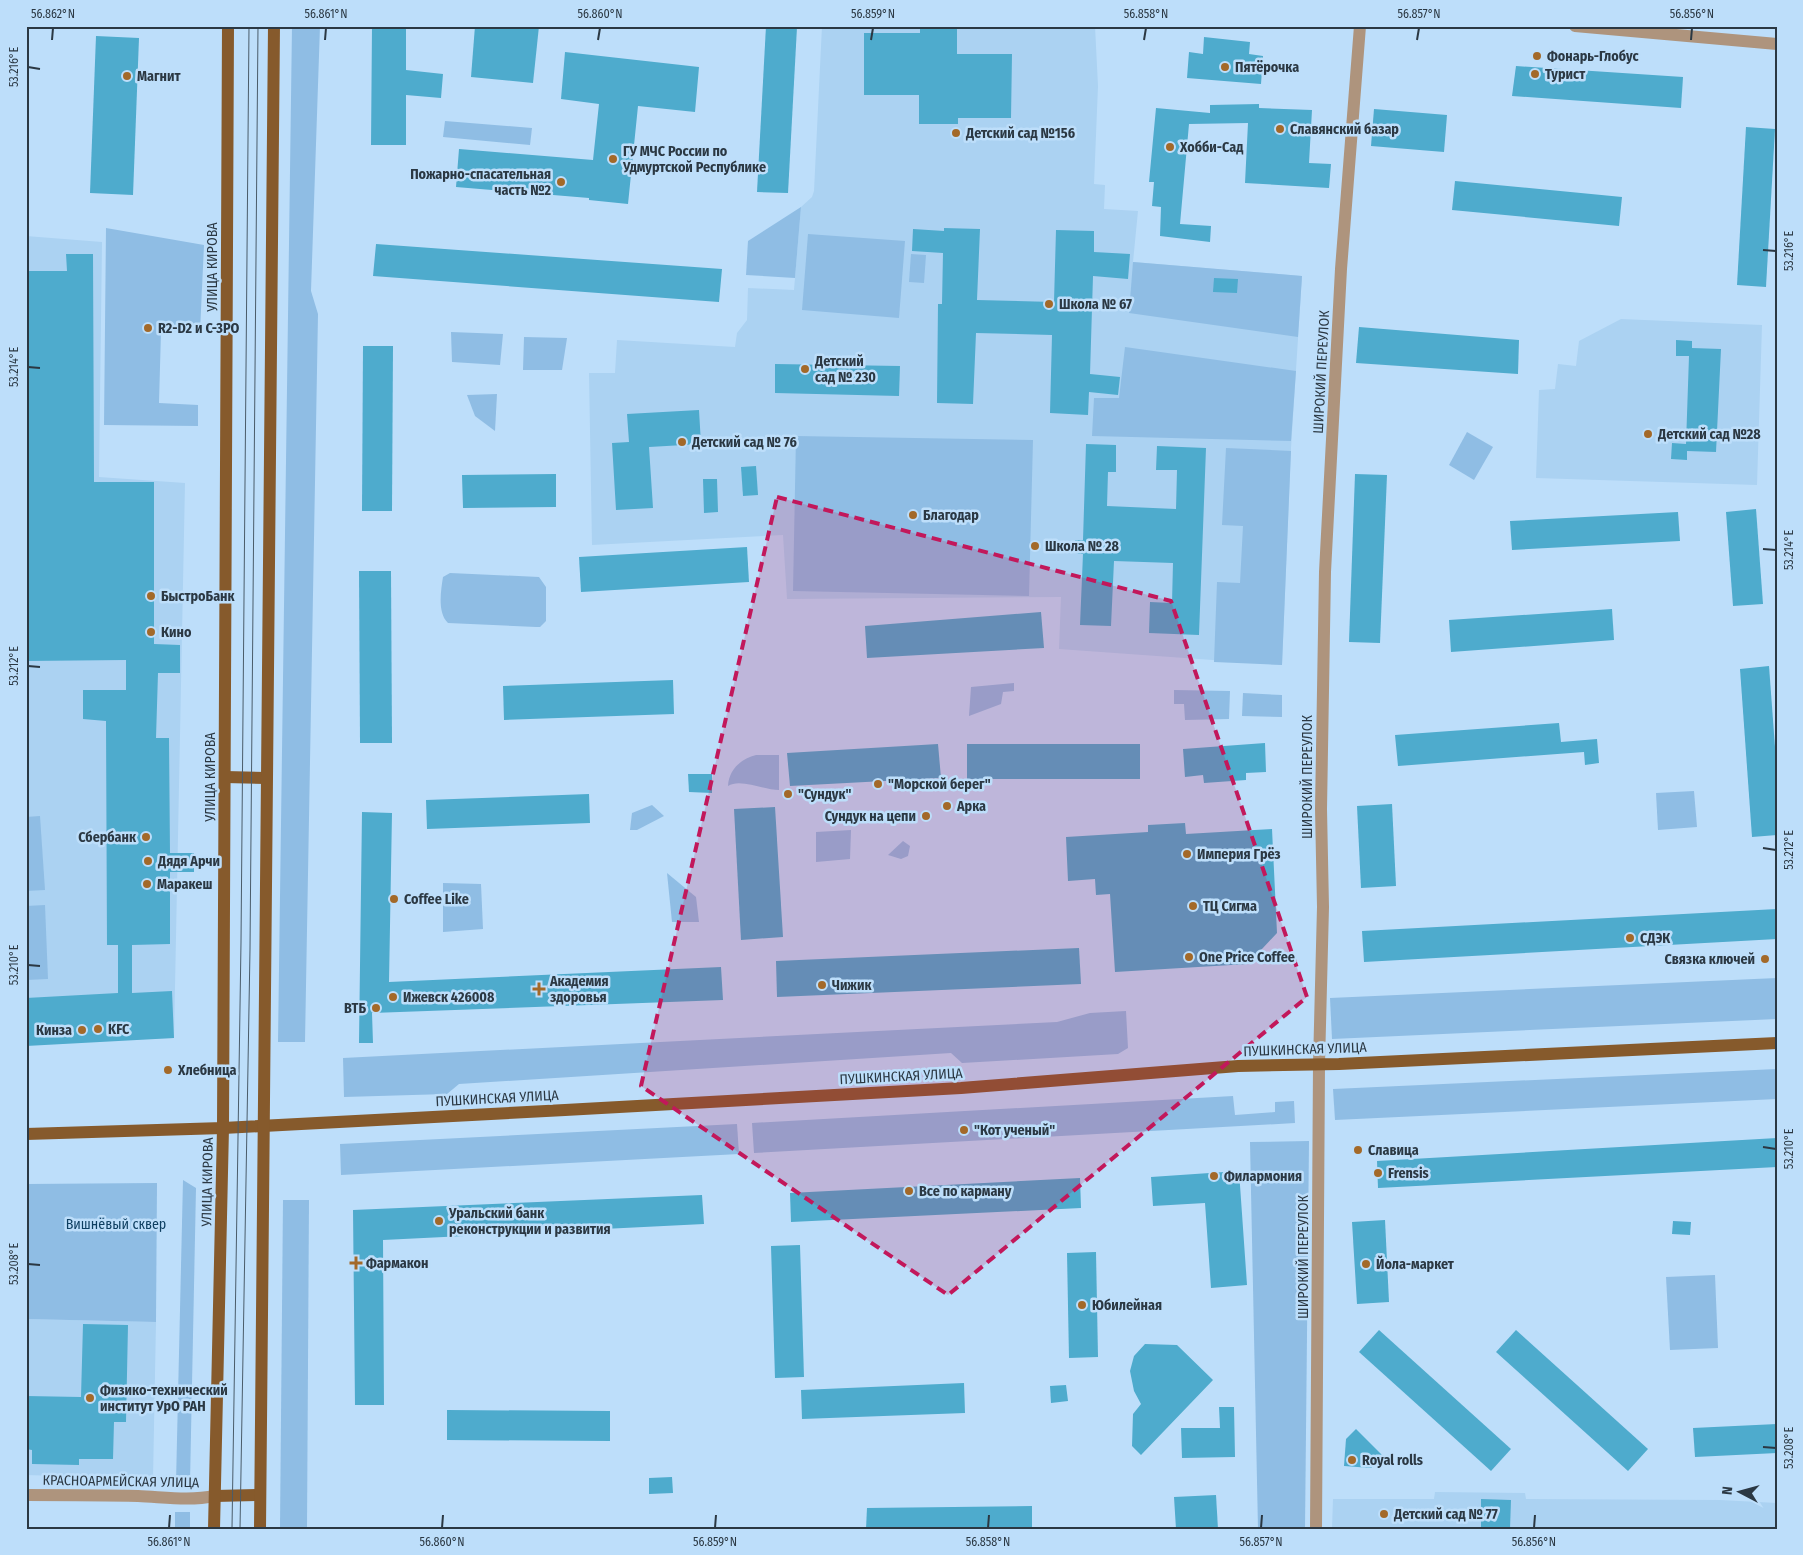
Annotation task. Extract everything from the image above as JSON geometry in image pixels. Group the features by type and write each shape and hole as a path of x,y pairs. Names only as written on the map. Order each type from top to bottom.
{"main road":[{"name":"УЛИЦА КИРОВА","path":"214,1529 223,1128 228,26"},
{"path":"260,1529 262,1126 274,26"},
{"path":"225,777 266,778"},
{"name":"ПУШКИНСКАЯ УЛИЦА","path":"26,1134 223,1128 961,1088 1238,1066 1777,1043"},
{"path":"215,1496 260,1495"}],"street":[{"name":"ШИРОКИЙ ПЕРЕУЛОК","path":"1316,1529 1319,1064 1323,907 1320,809 1325,572 1342,260 1360,26"},
{"path":"1575,26 1777,44"},
{"name":"КРАСНОАРМЕЙСКАЯ УЛИЦА","path":"26,1495 140,1496 167,1499 202,1499 215,1496"}],"highlighted area":[{"path":"777,497 1171,601 1307,997 948,1295 641,1086"}],"shaded area":[{"path":"822,26 1095,26 1098,86 1094,184 1105,185 1104,209 1138,211 1133,262 1302,276 1291,448 1282,665 1059,649 1061,597 787,599 783,535 592,545 589,373 615,373 617,340 735,347 737,333 747,320 748,288 794,290 801,207 812,197 814,191"},
{"path":"26,236 102,242 99,477 185,483 174,1038 26,1043"},
{"name":"Детский сад №28","path":"1621,319 1762,325 1757,485 1536,478 1539,390 1555,389 1558,364 1576,366 1579,341"},
{"name":"Физико-технический институт УрО РАН","path":"26,1319 156,1322 153,1479 26,1475"},
{"path":"1435,1492 1525,1493 1526,1499 1720,1500 1777,1503 1777,1529 1332,1529 1333,1499 1434,1499"}],"green space":[{"path":"292,26 320,26 311,291 318,314 305,1042 278,1042"},
{"path":"445,121 532,128 530,145 443,137"},
{"path":"801,207 795,278 746,275 748,241"},
{"path":"106,228 204,245 200,332 161,331 159,403 198,405 198,426 104,425"},
{"path":"808,234 905,241 899,318 802,310"},
{"path":"911,254 926,255 924,283 909,282"},
{"path":"1133,262 1302,276 1298,337 1129,313"},
{"path":"451,332 503,334 500,365 452,362"},
{"path":"524,337 567,338 562,370 523,370"},
{"path":"1125,347 1296,371 1291,441 1092,436 1094,398 1119,398"},
{"path":"497,394 495,431 475,416 467,395"},
{"path":"1467,432 1493,447 1474,480 1449,465"},
{"name":"Благодар","path":"796,436 1033,440 1029,596 793,591"},
{"path":"1226,448 1291,451 1282,665 1214,662 1217,582 1240,583 1243,526 1222,525"},
{"path":"450,573 539,577 546,587 546,621 540,627 448,623 442,613 441,595 443,577"},
{"path":"1014,683 1014,691 1003,692 1001,704 969,716 971,687"},
{"path":"1174,690 1230,691 1229,719 1185,720 1184,704 1174,704"},
{"path":"1243,693 1282,695 1282,717 1242,716"},
{"path":"756,755 779,755 779,790 739,783 728,786 733,770 745,759"},
{"path":"1694,791 1697,827 1658,830 1656,793"},
{"path":"652,805 664,816 637,830 630,830 632,813"},
{"path":"40,816 45,890 26,891 26,817"},
{"path":"851,830 850,859 816,862 816,832"},
{"path":"903,841 910,846 908,856 901,859 888,855"},
{"path":"667,873 696,897 699,922 672,922"},
{"path":"443,883 481,884 483,929 443,932"},
{"path":"45,905 48,979 26,980 26,906"},
{"path":"1777,978 1777,1019 1332,1039 1330,998"},
{"path":"1126,1011 1128,1048 1118,1054 962,1063 951,1053 459,1084 447,1094 344,1097 343,1058 1057,1022 1090,1013"},
{"path":"1777,1069 1777,1099 1335,1120 1333,1089"},
{"path":"1233,1096 1235,1115 1275,1112 1275,1102 1294,1101 1295,1123 754,1153 752,1123"},
{"path":"737,1124 739,1154 341,1175 340,1144"},
{"path":"1309,1141 1305,1529 1258,1529 1250,1142"},
{"path":"183,1180 196,1188 190,1483 176,1483"},
{"name":"Вишнёвый сквер","path":"157,1183 156,1322 26,1319 26,1184"},
{"path":"283,1200 309,1200 307,1529 280,1529"},
{"path":"1715,1275 1718,1348 1670,1350 1666,1277"},
{"path":"175,1512 190,1512 190,1529 175,1529"}],"building":[{"path":"372,26 406,26 406,70 443,74 441,98 406,95 406,145 371,145"},
{"path":"475,26 539,26 533,83 471,77"},
{"path":"766,26 797,27 788,193 757,192"},
{"path":"920,26 957,26 957,54 1012,54 1011,118 958,118 958,124 919,124 919,95 864,95 864,33 920,33"},
{"path":"96,36 139,38 133,195 90,193"},
{"name":"Пятёрочка","path":"1204,37 1250,42 1249,54 1263,56 1261,84 1187,78 1189,52 1203,54"},
{"path":"565,52 699,67 695,112 638,106 628,204 589,200 589,198 456,187 459,149 593,160 599,104 561,99"},
{"path":"1516,66 1683,77 1681,108 1512,96"},
{"path":"1259,104 1259,108 1312,110 1309,163 1331,164 1329,188 1245,183 1248,123 1189,124 1180,224 1211,226 1210,242 1160,236 1161,207 1152,206 1154,182 1149,182 1156,108 1210,113 1210,105"},
{"path":"1374,109 1447,115 1444,152 1371,146"},
{"path":"1746,127 1775,129 1766,287 1737,285"},
{"path":"1455,181 1622,197 1619,226 1452,210"},
{"path":"944,228 980,229 977,300 1054,302 1056,230 1094,231 1094,252 1130,254 1128,279 1093,276 1090,374 1120,377 1118,395 1089,392 1088,415 1050,413 1052,335 976,333 973,404 937,403 938,304 942,304 943,253 912,251 913,229 944,231"},
{"path":"376,244 722,269 719,302 373,276"},
{"path":"66,254 93,254 94,482 154,482 154,644 180,645 180,673 158,673 156,738 169,738 170,853 194,853 194,872 170,872 170,944 132,945 132,993 172,991 174,1038 26,1046 26,998 118,993 118,945 107,945 106,721 83,719 83,690 126,690 126,660 26,661 26,271 67,271"},
{"path":"1214,278 1238,279 1237,293 1213,292"},
{"path":"1359,327 1519,340 1518,374 1356,363"},
{"path":"1676,340 1692,341 1692,348 1721,349 1716,452 1687,451 1687,460 1671,459 1672,443 1686,444 1689,356 1676,356"},
{"path":"363,346 393,346 392,511 362,511"},
{"path":"775,364 900,366 899,396 775,393"},
{"path":"699,410 701,444 649,447 653,508 616,510 612,443 629,442 627,414"},
{"path":"1086,444 1116,445 1116,472 1108,472 1107,506 1176,509 1177,470 1156,470 1157,446 1206,448 1199,635 1149,633 1150,602 1172,603 1173,563 1114,561 1111,626 1080,625 1083,554 1075,553 1075,540 1083,540"},
{"path":"756,466 758,495 743,496 741,467"},
{"path":"556,474 556,507 463,508 462,475"},
{"path":"1355,474 1387,475 1380,643 1349,642"},
{"path":"703,479 717,479 718,512 704,513"},
{"path":"1756,509 1763,604 1733,606 1726,512"},
{"path":"1678,512 1680,541 1512,550 1510,521"},
{"path":"747,547 749,582 581,592 579,557"},
{"path":"359,571 391,571 392,743 360,743"},
{"path":"1612,609 1614,640 1451,652 1449,620"},
{"path":"1041,612 1044,648 867,658 865,626"},
{"path":"1769,666 1777,774 1777,835 1752,837 1740,669"},
{"path":"673,680 674,714 504,720 503,686"},
{"path":"1559,723 1561,742 1597,739 1599,763 1585,765 1584,752 1398,766 1395,735"},
{"path":"1265,743 1266,772 1246,773 1246,780 1204,783 1203,775 1185,777 1183,749"},
{"path":"938,744 941,778 790,786 787,753"},
{"path":"967,744 1140,744 1140,779 967,779"},
{"path":"688,774 712,774 712,793 689,792"},
{"path":"589,794 590,823 427,829 426,800"},
{"path":"1392,804 1396,886 1361,888 1357,806"},
{"path":"775,807 783,937 741,940 734,809"},
{"path":"362,812 392,813 389,982 721,967 723,1000 372,1013 373,1043 359,1043"},
{"name":"ТЦ Сигма","path":"1185,823 1186,834 1272,829 1277,933 1248,964 1115,972 1110,894 1096,895 1095,879 1068,881 1066,837 1148,832 1148,825"},
{"path":"1777,909 1777,939 1364,962 1362,931"},
{"path":"1079,948 1081,984 777,997 776,961"},
{"path":"1777,1138 1777,1167 1378,1188 1377,1161"},
{"path":"1239,1171 1247,1285 1211,1288 1205,1203 1153,1206 1151,1177"},
{"path":"1080,1178 1081,1208 791,1222 790,1193"},
{"path":"702,1195 704,1224 383,1240 384,1405 355,1405 353,1210"},
{"path":"1385,1220 1389,1302 1357,1304 1352,1222"},
{"path":"1673,1221 1691,1222 1690,1235 1672,1234"},
{"path":"800,1245 804,1377 775,1378 771,1246"},
{"name":"Юбилейная","path":"1096,1252 1098,1357 1069,1358 1067,1253"},
{"path":"83,1324 128,1325 126,1422 114,1422 113,1459 79,1459 79,1465 32,1464 32,1450 26,1449 26,1396 81,1397"},
{"path":"1379,1330 1511,1449 1491,1471 1359,1352"},
{"path":"1516,1330 1648,1449 1628,1471 1496,1352"},
{"path":"1145,1344 1177,1345 1213,1380 1141,1455 1132,1446 1133,1414 1141,1404 1134,1391 1130,1371 1134,1356"},
{"path":"964,1383 965,1413 802,1419 801,1390"},
{"path":"1066,1385 1068,1401 1051,1403 1050,1386"},
{"path":"1219,1407 1234,1407 1235,1457 1182,1458 1181,1428 1220,1428"},
{"path":"447,1410 610,1411 610,1441 447,1440"},
{"path":"1777,1424 1777,1453 1695,1457 1693,1428"},
{"path":"1356,1429 1383,1456 1371,1468 1344,1466 1346,1439"},
{"path":"672,1477 673,1493 649,1494 649,1478"},
{"path":"1216,1495 1218,1529 1176,1529 1174,1497"},
{"path":"1481,1499 1511,1500 1510,1529 1481,1529"},
{"path":"1032,1506 1032,1529 866,1529 867,1508"}],"tram line":[{"path":"232,1529 241,942 249,26"},
{"path":"240,1529 250,949 258,26"}],"place":[{"name":"Фонарь-Глобус","path":"1537,56"},
{"name":"Пятёрочка","path":"1225,67"},
{"name":"Турист","path":"1535,74"},
{"name":"Магнит","path":"127,76"},
{"name":"Славянский базар","path":"1280,129"},
{"name":"Детский сад №156","path":"956,133"},
{"name":"Хобби-Сад","path":"1170,147"},
{"name":"ГУ МЧС России по Удмуртской Республике","path":"613,159"},
{"name":"Пожарно-спасательная часть №2","path":"561,182"},
{"name":"Школа № 67","path":"1049,304"},
{"name":"R2-D2 и C-3PO","path":"148,328"},
{"name":"Детский сад № 230","path":"805,369"},
{"name":"Детский сад №28","path":"1648,434"},
{"name":"Детский сад № 76","path":"682,442"},
{"name":"Благодар","path":"913,515"},
{"name":"Школа № 28","path":"1035,546"},
{"name":"БыстроБанк","path":"151,596"},
{"name":"Кино","path":"151,632"},
{"name":"\"Морской берег\"","path":"878,784"},
{"name":"\"Сундук\"","path":"788,794"},
{"name":"Арка","path":"947,806"},
{"name":"Сундук на цепи","path":"926,816"},
{"name":"Сбербанк","path":"146,837"},
{"name":"Империя Грёз","path":"1187,854"},
{"name":"Дядя Арчи","path":"148,861"},
{"name":"Маракеш","path":"147,884"},
{"name":"Coffee Like","path":"394,899"},
{"name":"ТЦ Сигма","path":"1193,906"},
{"name":"СДЭК","path":"1630,938"},
{"name":"One Price Coffee","path":"1189,957"},
{"name":"Связка ключей","path":"1765,959"},
{"name":"Чижик","path":"822,985"},
{"name":"Академия здоровья","path":"539,989"},
{"name":"Ижевск 426008","path":"393,997"},
{"name":"ВТБ","path":"376,1008"},
{"name":"KFC","path":"98,1029"},
{"name":"Кинза","path":"82,1030"},
{"name":"Хлебница","path":"168,1070"},
{"name":"\"Кот ученый\"","path":"964,1130"},
{"name":"Славица","path":"1358,1150"},
{"name":"Frensis","path":"1378,1173"},
{"name":"Филармония","path":"1214,1176"},
{"name":"Все по карману","path":"909,1191"},
{"name":"Уральский банк реконструкции и развития","path":"439,1221"},
{"name":"Фармакон","path":"356,1263"},
{"name":"Йола-маркет","path":"1366,1264"},
{"name":"Юбилейная","path":"1082,1305"},
{"name":"Физико-технический институт УрО РАН","path":"90,1398"},
{"name":"Royal rolls","path":"1352,1460"},
{"name":"Детский сад № 77","path":"1384,1514"}]}
